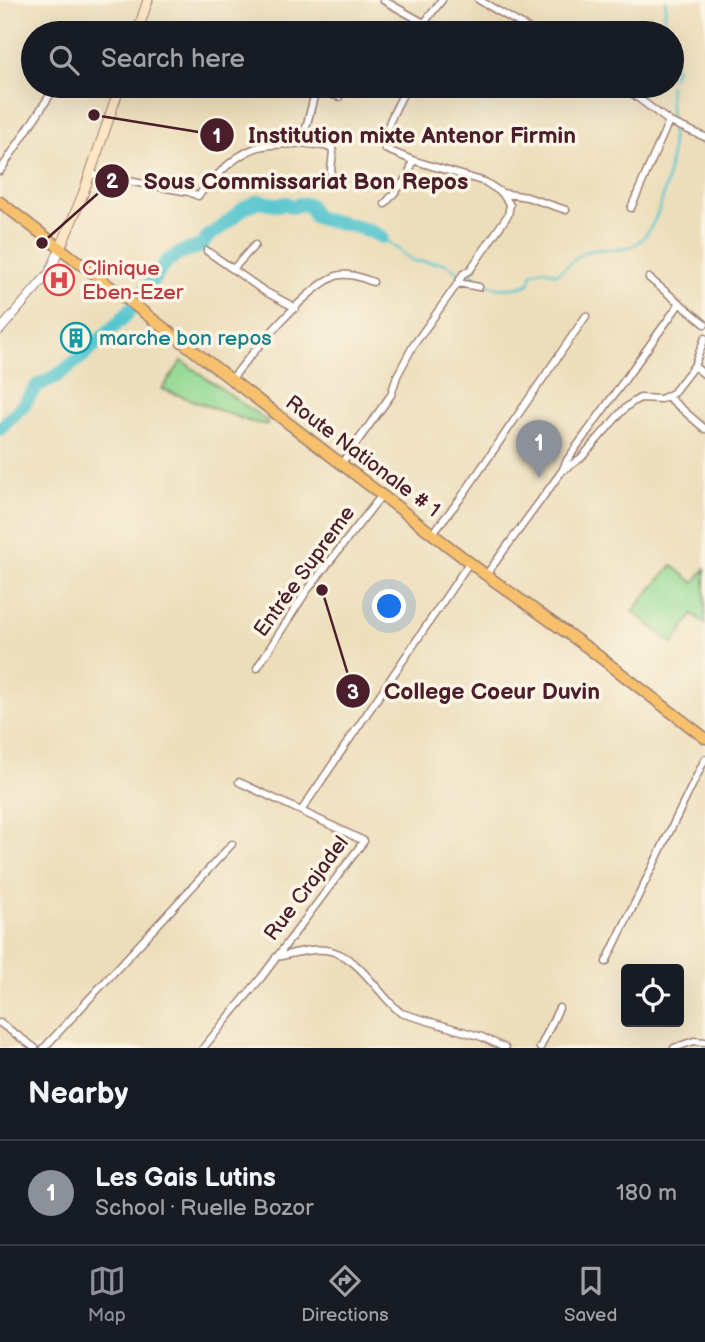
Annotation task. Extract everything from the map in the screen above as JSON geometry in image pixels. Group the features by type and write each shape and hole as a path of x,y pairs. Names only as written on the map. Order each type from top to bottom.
{"main road":[{"path":"141,21 148,0"},
{"path":"60,249 116,98"},
{"name":"Route Nationale # 1","path":"0,202 381,496 705,738"}],"street":[{"path":"383,0 420,21"},
{"path":"426,21 442,0"},
{"path":"479,0 515,21"},
{"path":"0,171 48,98"},
{"path":"302,143 314,98"},
{"path":"402,98 383,142 385,149 485,182 502,193 510,205"},
{"path":"638,98 669,121 705,137"},
{"path":"631,208 669,121"},
{"path":"89,174 189,192 198,196 241,155 261,147 302,143 331,147 333,151 330,180"},
{"path":"385,204 409,174 412,160"},
{"path":"502,193 566,210"},
{"path":"341,464 391,395 397,376 414,346 463,274 470,270 508,215 510,205 520,196"},
{"path":"233,269 255,245"},
{"path":"0,330 49,273 60,249"},
{"path":"207,251 264,291 296,308"},
{"path":"231,380 296,308 337,275 357,276 373,282"},
{"path":"649,278 705,324"},
{"path":"458,283 479,287"},
{"path":"486,575 680,303"},
{"path":"432,534 460,499 586,316"},
{"path":"668,397 694,366 705,338"},
{"path":"694,366 705,375"},
{"path":"562,471 581,458 633,402 640,398 668,397 705,429"},
{"name":"Entrée Supreme","path":"257,668 306,592 381,496"},
{"path":"239,782 301,811 470,563"},
{"path":"606,962 705,759"},
{"name":"Rue Crajadel","path":"202,1048 276,957 364,841 301,811"},
{"path":"44,1048 232,845"},
{"path":"276,957 312,950 342,954 355,964 391,1005 412,1018 482,1037 505,1048"},
{"path":"540,1048 559,1008"},
{"path":"0,1023 35,1048"},
{"path":"674,1048 694,1041 705,1042"}],"green space":[{"path":"182,361 267,421 267,425 248,421 162,389"},
{"path":"672,565 694,583 705,569 705,624 693,614 673,644 633,611"}],"waterway":[{"path":"664,21 666,0"},
{"path":"468,275 472,274 499,288 521,286 529,284 532,273 543,269 556,274 587,252 623,249 644,237 664,195 670,162 672,135 669,98"},
{"path":"0,429 37,386 58,375 84,355 128,313 167,261 182,252 201,246 209,235 245,207 259,201 280,205 286,203 292,207 299,204 309,205 315,217 357,227 382,237"},
{"path":"382,237 413,261 444,263 461,273"}],"place":[{"name":"Institution mixte Antenor Firmin","path":"94,115"},
{"name":"Sous Commissariat Bon Repos","path":"42,243"},
{"name":"Clinique Eben-Ezer","path":"59,280"},
{"name":"marche bon repos","path":"76,338"},
{"name":"Les Gais Lutins","path":"539,478"},
{"name":"College Coeur Duvin","path":"322,590"}]}
